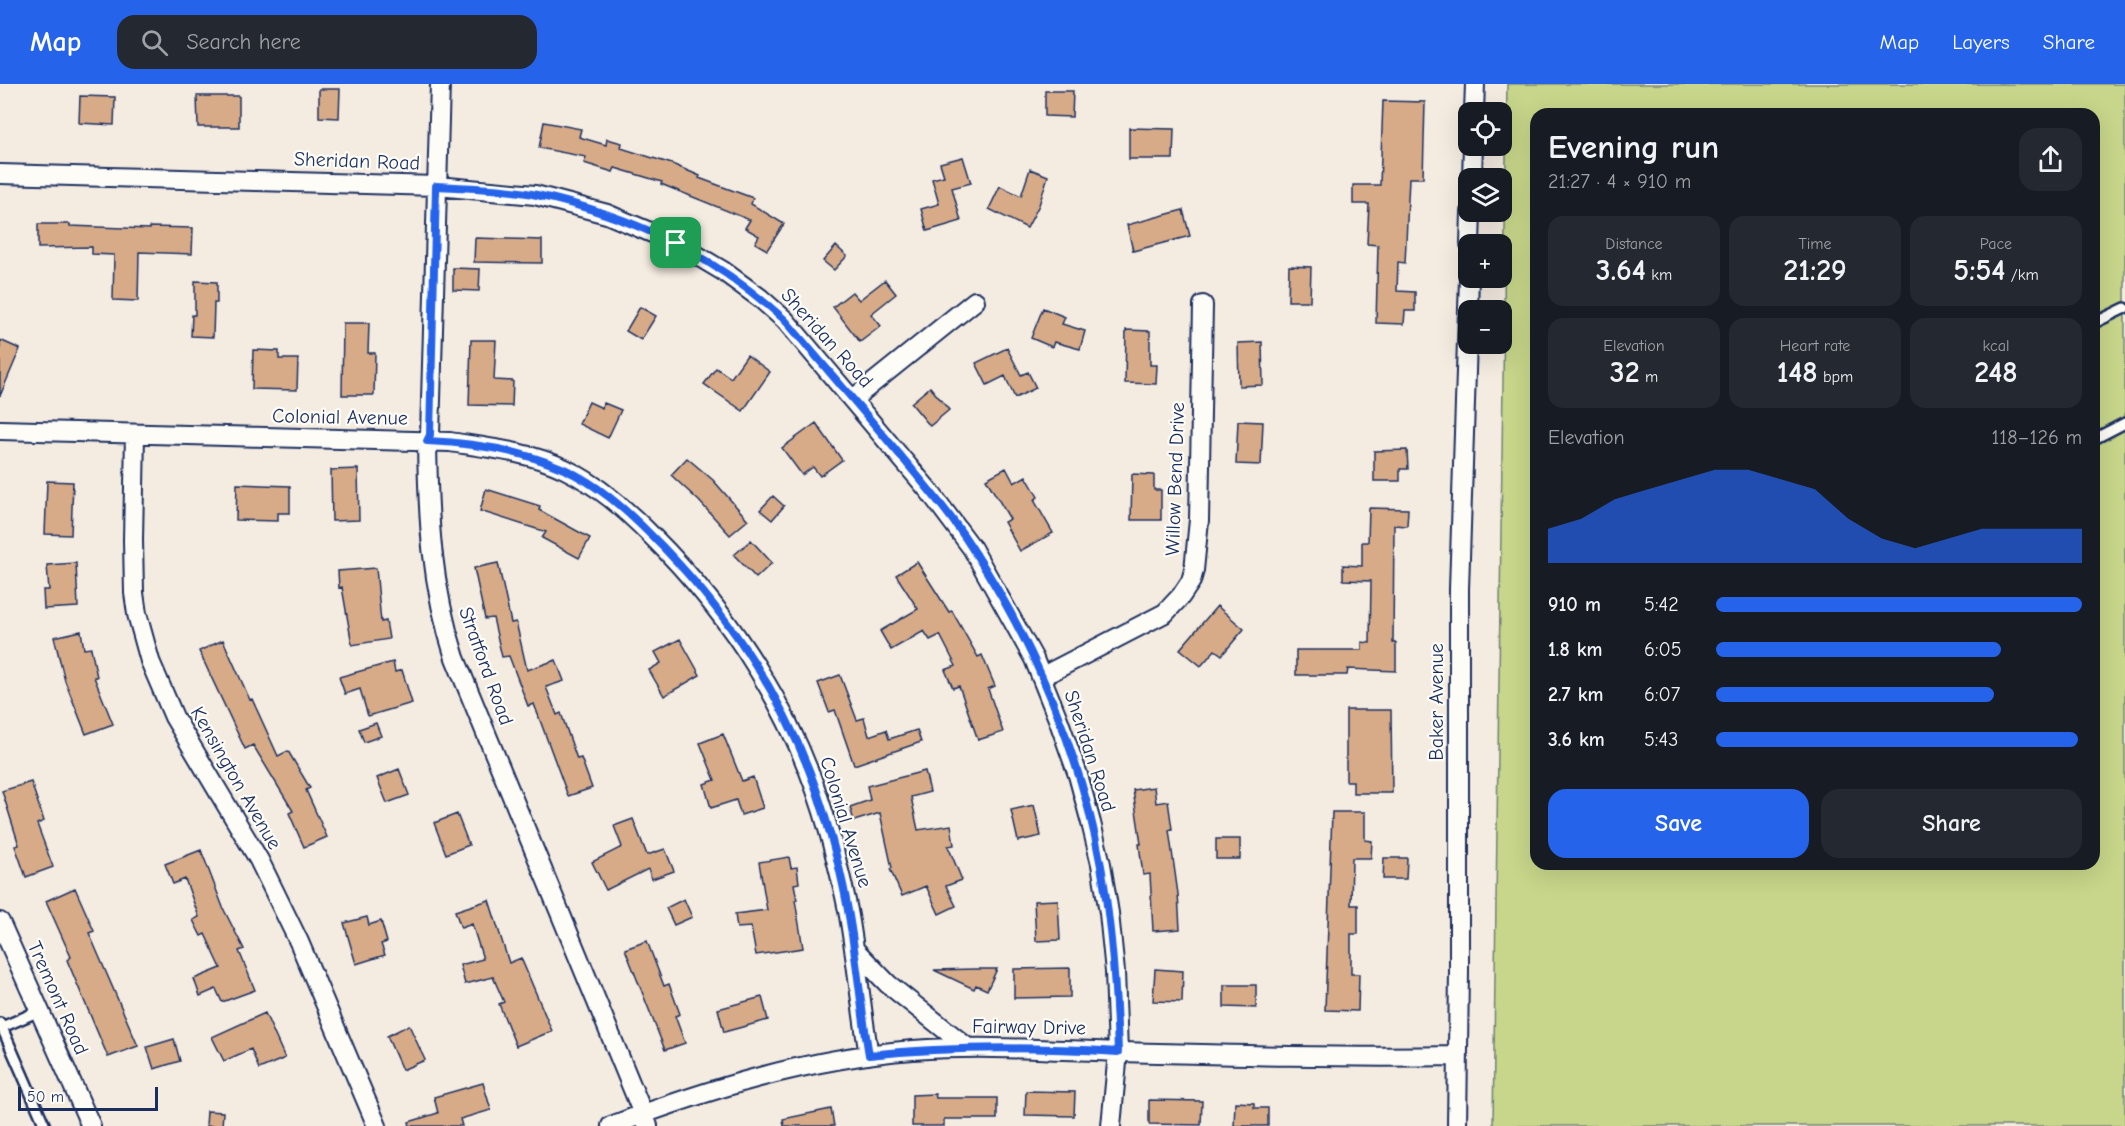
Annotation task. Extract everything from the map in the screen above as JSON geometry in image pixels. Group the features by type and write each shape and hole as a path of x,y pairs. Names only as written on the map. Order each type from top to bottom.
{"street":[{"name":"Stratford Road","path":"440,84 430,435 427,441 430,534 435,578 444,623 455,658 646,1120"},
{"path":"1474,102 1475,84"},
{"name":"Sheridan Road","path":"0,174 436,186 535,195 606,214 676,243 723,271 760,298 785,320 853,399 930,492 972,548 1004,603 1041,678 1078,775 1101,864 1115,972 1118,1052 1111,1126"},
{"name":"Baker Avenue","path":"1457,1126 1459,590 1469,288"},
{"path":"853,399 975,301"},
{"name":"Willow Bend Drive","path":"1041,678 1165,612 1181,596 1191,581 1199,520 1203,305"},
{"name":"Colonial Avenue","path":"0,430 450,442 510,451 563,468 594,485 629,514 680,563 722,616 755,664 797,742 816,789 829,831 849,914 869,1055"},
{"name":"Kensington Avenue","path":"135,434 134,593 137,614 150,661 174,717 264,870 299,942 376,1126"},
{"name":"Tremont Road","path":"0,922 91,1126"},
{"path":"854,949 888,984 968,1048"},
{"name":"Fairway Drive","path":"611,1126 646,1120 733,1084 799,1068 869,1055 913,1050 1046,1048 1360,1058 1458,1056"}],"lane":[{"path":"2100,320 2125,308"},
{"path":"2100,436 2125,423"},
{"path":"39,1011 1,1026 45,1126"}],"green space":[{"path":"1507,84 2125,84 2125,1126 1493,1126 1503,354 1512,354 1512,300 1504,300 1504,288 1512,288 1512,234 1505,234 1505,222 1512,222 1512,168 1506,168 1506,156 1512,156 1512,102 1507,102"}],"building":[{"path":"319,89 340,89 339,118 319,117"},
{"path":"1045,91 1073,91 1072,117 1045,116"},
{"path":"80,96 115,97 114,125 79,123"},
{"path":"197,96 239,96 239,127 198,127"},
{"path":"1383,101 1425,102 1423,178 1409,178 1405,263 1398,262 1397,291 1415,292 1415,311 1405,311 1404,324 1376,323 1378,245 1367,244 1369,204 1353,204 1353,185 1380,185"},
{"path":"544,122 581,129 579,137 606,145 607,139 622,143 621,148 672,164 700,176 699,178 753,198 751,204 784,224 767,250 755,243 759,236 745,228 750,220 661,184 662,182 615,168 613,172 584,163 586,157 539,148"},
{"path":"1129,128 1174,129 1173,159 1129,159"},
{"path":"963,157 971,183 952,188 961,221 927,231 921,209 939,204 932,179 944,176 940,163"},
{"path":"1030,169 1048,176 1039,205 1027,228 989,209 1000,186 1021,196"},
{"path":"1183,210 1190,236 1133,251 1127,225"},
{"path":"38,224 150,229 150,227 193,228 192,254 139,252 138,301 113,300 114,255 92,254 92,247 38,248"},
{"path":"475,238 542,240 542,263 474,262"},
{"path":"836,246 847,256 834,270 823,261"},
{"path":"1289,266 1311,267 1310,301 1288,301"},
{"path":"453,268 480,269 479,291 453,290"},
{"path":"885,280 896,294 871,314 881,326 860,342 833,307 852,292 859,300"},
{"path":"195,281 217,282 213,337 191,336 192,315 195,315"},
{"path":"640,307 656,316 641,340 626,331"},
{"path":"1043,308 1065,317 1062,324 1085,331 1080,349 1054,342 1052,347 1031,338"},
{"path":"343,323 369,323 368,353 375,353 374,395 342,395"},
{"path":"1126,330 1150,331 1150,365 1157,365 1156,384 1125,383"},
{"path":"0,340 20,349 0,396"},
{"path":"471,340 496,340 494,380 513,381 512,406 469,405"},
{"path":"1262,342 1263,385 1239,386 1238,343"},
{"path":"1007,348 1021,375 1028,372 1036,388 1015,398 1005,376 987,385 976,363"},
{"path":"253,350 279,351 279,359 298,359 297,390 252,389"},
{"path":"747,355 770,372 743,411 704,384 716,368 731,378"},
{"path":"930,387 949,410 930,426 911,403"},
{"path":"589,402 602,408 604,403 621,410 608,438 579,424"},
{"path":"1238,421 1263,422 1261,465 1236,464"},
{"path":"816,423 842,460 820,476 813,467 802,475 782,448"},
{"path":"1407,450 1408,469 1400,469 1400,481 1374,481 1374,451"},
{"path":"687,458 713,480 748,520 730,535 671,475"},
{"path":"1006,468 1014,483 1026,476 1038,497 1034,500 1053,533 1020,551 1004,522 1010,519 986,479"},
{"path":"358,469 359,520 332,521 331,470"},
{"path":"1132,474 1154,475 1154,490 1161,490 1161,520 1131,520"},
{"path":"47,481 73,482 71,535 45,534"},
{"path":"237,484 290,486 290,513 278,513 278,521 236,520"},
{"path":"486,489 540,506 539,510 590,538 579,558 542,538 546,532 480,511"},
{"path":"773,496 784,506 772,520 760,510"},
{"path":"1369,508 1408,509 1407,526 1394,525 1393,643 1396,643 1396,671 1348,669 1347,675 1296,675 1296,650 1362,650 1362,642 1370,643 1371,581 1343,580 1343,565 1362,566 1362,542 1368,542"},
{"path":"751,540 772,563 756,578 734,555"},
{"path":"917,562 949,612 952,611 978,657 982,655 995,686 988,689 1003,732 978,740 959,686 953,688 945,670 956,666 940,635 930,640 924,631 891,650 880,631 918,609 896,575"},
{"path":"76,563 78,607 44,609 43,590 49,590 47,565"},
{"path":"498,563 511,623 516,622 527,670 556,660 564,681 546,687 557,715 561,713 577,759 581,758 592,788 568,796 534,704 528,706 509,656 502,657 493,618 485,619 474,568"},
{"path":"376,568 381,622 386,621 389,639 352,645 342,587 339,588 338,571"},
{"path":"1217,606 1244,629 1222,655 1215,650 1201,666 1180,649"},
{"path":"81,631 84,649 91,648 97,677 94,677 113,724 86,734 65,681 54,637"},
{"path":"680,639 700,675 664,696 649,670 661,663 655,652"},
{"path":"223,640 278,756 288,751 310,788 306,790 327,837 304,847 289,813 293,811 253,745 245,749 199,651"},
{"path":"393,662 395,672 402,670 412,703 368,716 360,689 345,694 339,677"},
{"path":"840,675 857,720 864,718 869,736 886,730 889,739 917,730 921,742 854,765 835,710 829,712 818,683"},
{"path":"1346,710 1391,710 1392,793 1353,793 1353,781 1346,781"},
{"path":"376,723 381,736 364,742 359,729"},
{"path":"723,734 742,781 753,777 763,808 741,815 736,800 711,808 704,784 715,780 700,743"},
{"path":"399,769 409,795 387,803 377,778"},
{"path":"925,771 930,792 911,797 918,830 951,825 954,845 948,846 962,880 946,886 956,906 939,914 926,886 902,896 890,869 892,868 880,813 854,821 850,807 870,800 867,786"},
{"path":"31,782 44,821 37,824 53,867 26,877 15,846 19,845 2,791"},
{"path":"1154,787 1156,803 1168,801 1180,929 1153,931 1150,874 1143,875 1133,790"},
{"path":"1034,805 1041,836 1018,841 1011,810"},
{"path":"1332,812 1365,812 1365,840 1372,841 1371,858 1352,858 1351,905 1358,905 1358,934 1351,934 1351,974 1359,974 1358,1011 1325,1010"},
{"path":"457,814 469,845 446,854 434,823"},
{"path":"633,819 647,855 665,849 674,871 652,879 648,869 606,890 592,862 622,847 614,826"},
{"path":"1216,839 1240,839 1240,859 1216,859"},
{"path":"201,850 224,910 244,949 239,951 255,990 222,1002 216,989 200,996 194,979 221,968 205,934 201,936 193,920 199,917 185,879 173,884 165,864"},
{"path":"789,857 791,868 797,867 799,883 794,884 797,900 795,900 803,948 756,955 751,927 737,928 735,914 767,910 759,862"},
{"path":"1384,858 1407,858 1406,879 1383,879"},
{"path":"75,888 94,931 89,933 138,1046 108,1057 67,960 71,957 46,901"},
{"path":"684,899 692,917 674,925 666,908"},
{"path":"489,900 509,963 521,958 552,1031 516,1046 499,1004 504,1002 493,977 465,984 460,965 483,959 472,924 461,928 455,911"},
{"path":"1058,900 1060,940 1036,941 1034,901"},
{"path":"367,917 369,925 381,921 387,942 381,944 385,955 356,964 344,923"},
{"path":"647,941 664,986 669,984 680,1014 675,1016 685,1043 665,1050 625,949"},
{"path":"1070,968 1070,997 1014,998 1014,969"},
{"path":"997,969 987,990 976,985 974,989 934,970"},
{"path":"1155,969 1183,971 1182,1002 1153,1001"},
{"path":"1224,985 1256,985 1256,1008 1224,1007"},
{"path":"762,997 768,1020 724,1032 718,1009"},
{"path":"265,1013 285,1058 259,1069 251,1049 224,1061 212,1037"},
{"path":"409,1025 425,1060 402,1070 387,1036"},
{"path":"174,1039 180,1061 154,1069 147,1047"},
{"path":"483,1083 491,1110 460,1119 462,1126 410,1126 409,1122 438,1113 434,1097"},
{"path":"1026,1091 1075,1092 1074,1116 1025,1115"},
{"path":"935,1094 936,1098 997,1098 997,1119 944,1119 944,1126 912,1126 912,1095"},
{"path":"1149,1100 1202,1101 1201,1125 1149,1124"},
{"path":"1235,1102 1254,1103 1254,1108 1268,1108 1268,1126 1234,1126"},
{"path":"831,1109 834,1126 784,1126 783,1119"},
{"path":"207,1111 223,1112 222,1126 206,1126"}],"route":[{"path":"436,186 535,195 606,214 676,243 723,271 785,320 930,492 972,548 1004,603 1034,659 1058,718 1078,775 1091,823 1101,864 1109,914 1115,972 1118,1052 1046,1048 968,1048 913,1050 869,1055 849,914 829,831 816,789 779,706 755,664 722,616 680,563 629,514 594,485 563,468 510,451 427,441 430,435 436,186"}]}
